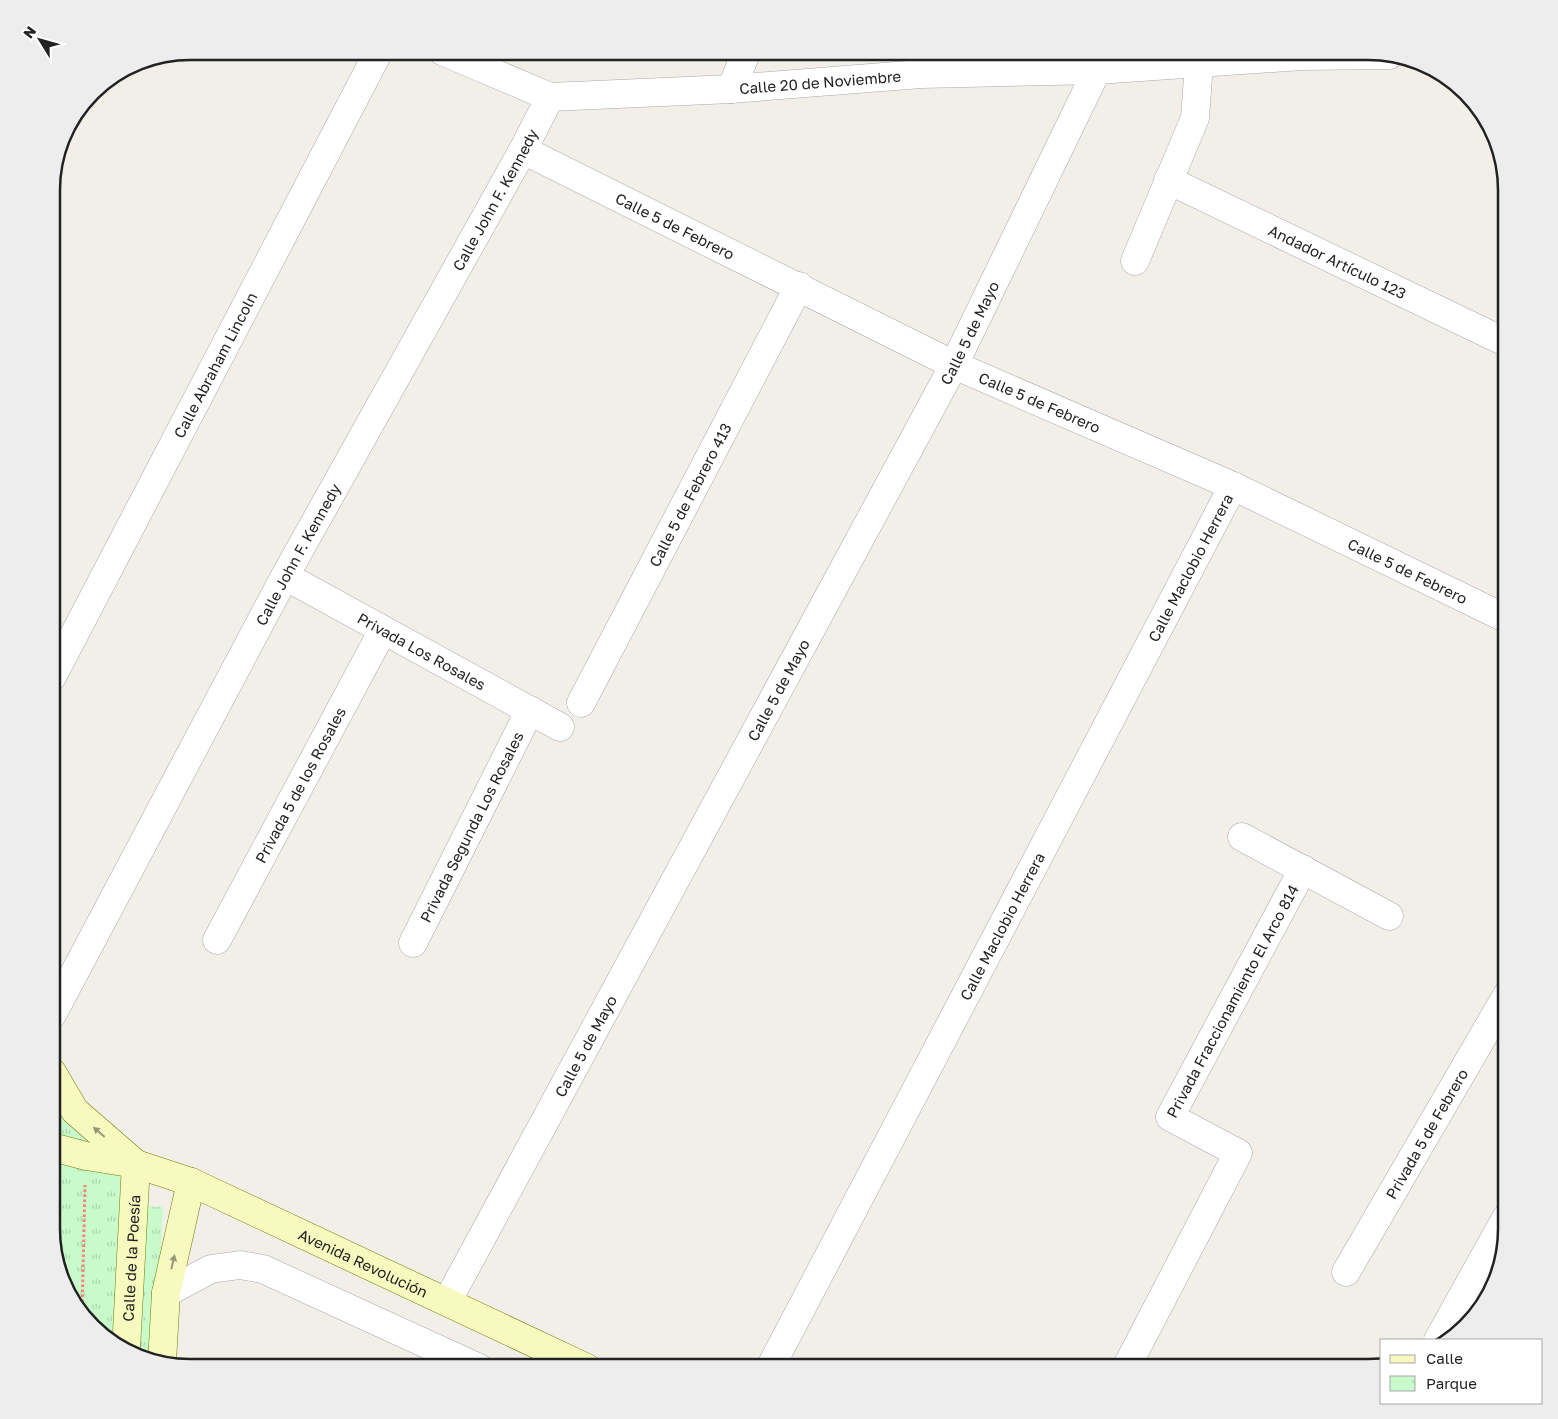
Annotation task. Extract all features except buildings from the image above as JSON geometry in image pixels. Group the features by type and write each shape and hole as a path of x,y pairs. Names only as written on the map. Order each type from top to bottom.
{"main road":[{"name":"Avenida Revolución","path":"60,1086 75,1111 136,1164"},
{"name":"Avenida Revolución","path":"60,1149 86,1156 136,1164 191,1182 568,1359"},
{"name":"Calle de la Poesía","path":"126,1342 136,1164"},
{"path":"162,1356 166,1293 191,1182"}],"street":[{"name":"Calle Abraham Lincoln","path":"60,661 374,60"},
{"path":"463,60 550,97"},
{"path":"731,89 743,60"},
{"name":"Calle 20 de Noviembre","path":"550,97 731,89 926,62 1097,70 1234,60"},
{"path":"1135,261 1195,118 1199,63"},
{"name":"Calle 5 de Mayo","path":"447,1302 954,365 1097,70"},
{"name":"Calle John F. Kennedy","path":"60,1000 285,576 523,150 550,97"},
{"name":"Calle 5 de Febrero","path":"523,150 799,286 954,365 1233,486 1498,615"},
{"name":"Andador Artículo 123","path":"1168,180 1498,339"},
{"name":"Calle 5 de Febrero 413","path":"581,703 799,286"},
{"name":"Calle Maclobio Herrera","path":"775,1359 1233,486"},
{"name":"Privada Los Rosales","path":"285,576 560,726"},
{"name":"Privada 5 de los Rosales","path":"217,940 383,630"},
{"name":"Privada Segunda Los Rosales","path":"413,943 530,710"},
{"path":"1242,837 1389,916"},
{"name":"Privada Fraccionamiento El Arco 814","path":"1131,1359 1238,1153 1170,1117 1303,869"},
{"name":"Privada 5 de Febrero","path":"1346,1272 1498,1009"},
{"path":"1439,1337 1498,1233"},
{"path":"166,1293 211,1269 240,1266 263,1269 459,1359"}],"path":[{"path":"82,1301 86,1156"}],"green space":[{"path":"60,1070 136,1164 126,1342 104,1327 92,1315 77,1294 62,1254 60,1238"},
{"path":"141,1206 163,1207 155,1354 137,1348"}]}
